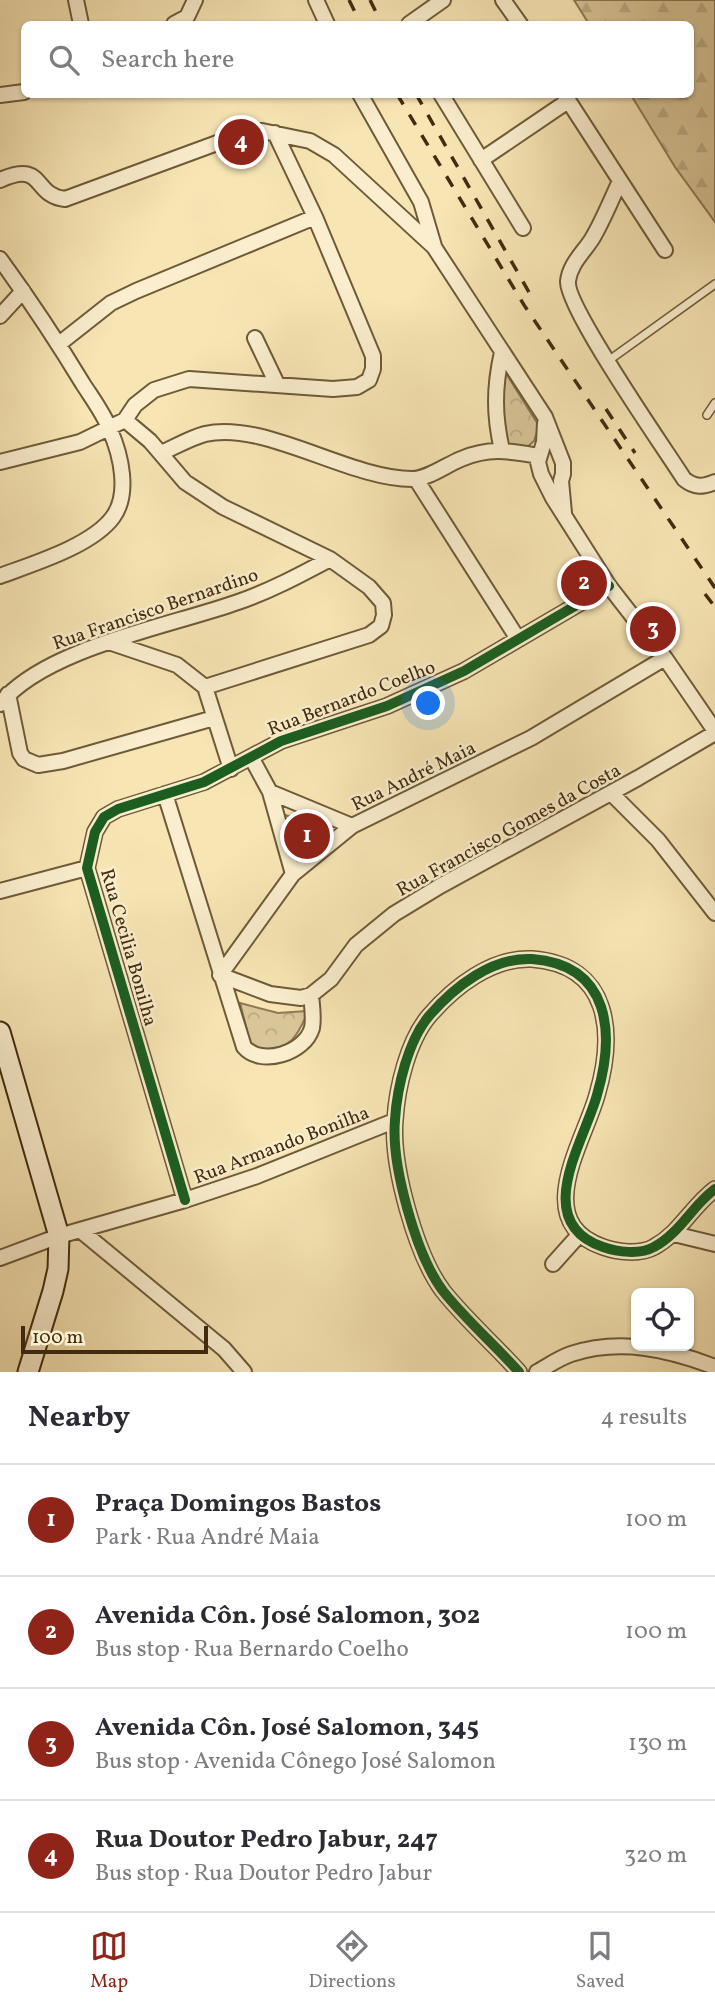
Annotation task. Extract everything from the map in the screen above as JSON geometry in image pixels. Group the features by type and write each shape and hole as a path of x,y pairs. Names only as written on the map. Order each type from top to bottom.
{"main road":[{"path":"0,1032 59,1236 58,1269 53,1291 27,1372"}],"street":[{"path":"76,0 80,21"},
{"path":"181,21 195,0"},
{"path":"316,0 326,21"},
{"path":"413,21 443,0"},
{"path":"503,0 518,21"},
{"path":"0,95 21,92"},
{"path":"362,98 421,202 434,247"},
{"path":"443,98 523,228"},
{"path":"481,159 566,98 665,250"},
{"path":"0,180 22,174 35,176 47,192 55,198 65,199 247,132 275,132 310,141 334,155 434,247 545,417 564,470 561,481 564,513"},
{"path":"0,462 80,442 110,429 125,420 135,405 155,390 188,379 333,389 357,387 369,380 373,369 373,356 315,217 275,132"},
{"path":"620,181 593,238 575,263 568,288 573,303 608,361 684,479 692,485 701,486 715,482"},
{"path":"59,344 111,303 315,217"},
{"path":"0,258 59,344 110,429 119,460 122,491 120,504 112,519 99,532 57,555 0,576"},
{"path":"0,316 23,291"},
{"path":"255,338 277,384"},
{"path":"502,352 494,392 502,450"},
{"path":"545,417 539,470 544,480 609,586 665,658 715,732"},
{"path":"125,420 161,453 185,482 223,507 330,559 369,587 383,603 384,615 380,626 369,635 205,687"},
{"path":"161,453 205,434 233,432 270,440 375,474 416,480 461,459 486,451 540,454 548,449 558,453"},
{"path":"416,480 518,639"},
{"path":"544,480 553,483 561,481"},
{"name":"Rua Francisco Bernardino","path":"4,699 42,669 109,642 239,602 289,581 330,559"},
{"name":"Rua Bernardo Coelho","path":"251,757 281,741 387,706 464,671 609,586"},
{"path":"109,642 177,665 205,687 230,769"},
{"name":"Rua André Maia","path":"220,975 293,874 352,826 531,738 665,658"},
{"path":"4,699 20,753 24,759 38,765 63,761 214,718"},
{"name":"Rua Francisco Gomes da Costa","path":"311,995 331,979 356,945 394,914 715,732"},
{"path":"251,757 270,792 293,874"},
{"name":"Rua Cecilia Bonilha","path":"185,1200 87,868 95,832 104,817 118,809 204,782 251,757"},
{"path":"270,792 352,826"},
{"path":"611,793 658,840 715,913"},
{"path":"165,794 220,975 244,1047 255,1055 268,1057 281,1054 306,1039 312,1021 311,995 301,998 270,994 220,975"},
{"path":"0,891 87,868"},
{"path":"519,1372 443,1290 423,1253 408,1212 399,1166 394,1121 405,1064 420,1027 447,995 484,971 521,959 543,960 576,971 592,986 601,1006 605,1030 604,1066 597,1097 573,1158 566,1186 566,1208 579,1235 612,1250 652,1249 674,1234 715,1189"},
{"name":"Rua Armando Bonilha","path":"0,1258 59,1236 257,1176 394,1121"},
{"path":"80,1230 224,1349 244,1372"},
{"path":"674,1234 715,1244"},
{"path":"552,1264 579,1235"},
{"path":"537,1372 570,1354 600,1348 627,1347 678,1353 715,1367"}],"lane":[{"path":"608,361 715,284"},
{"path":"707,415 715,403"}],"green space":[{"path":"574,0 715,0 715,222 675,167 633,98 694,98 694,21 587,21"},
{"path":"502,367 539,426 534,441 526,448 510,446 503,437"},
{"path":"282,814 326,829 326,835 299,857 295,857"},
{"path":"240,1003 278,1013 306,1011 307,1014 296,1036 280,1047 263,1051 250,1042"}],"railway":[{"path":"349,0 360,21"},
{"path":"370,0 380,21"},
{"path":"399,98 524,305 715,588"},
{"path":"418,98 534,301"},
{"path":"606,409 635,453"},
{"path":"705,594 715,607"}],"cycle path":[{"path":"185,1200 87,868 95,832 104,817 118,809 204,782 281,741 387,706 464,671 609,586"},
{"path":"519,1372 443,1291 415,1233 401,1184 395,1139 396,1107 401,1079 415,1038 429,1016 450,995 488,969 503,963 532,959 558,964 578,974 592,989 601,1006 606,1049 597,1095 568,1179 566,1200 569,1219 581,1235 615,1250 648,1250 671,1234 715,1189"}],"place":[{"name":"Rua Doutor Pedro Jabur, 247","path":"241,142"},
{"name":"Avenida Côn. José Salomon, 302","path":"584,583"},
{"name":"Avenida Côn. José Salomon, 345","path":"653,629"},
{"name":"Praça Domingos Bastos","path":"307,836"}]}
